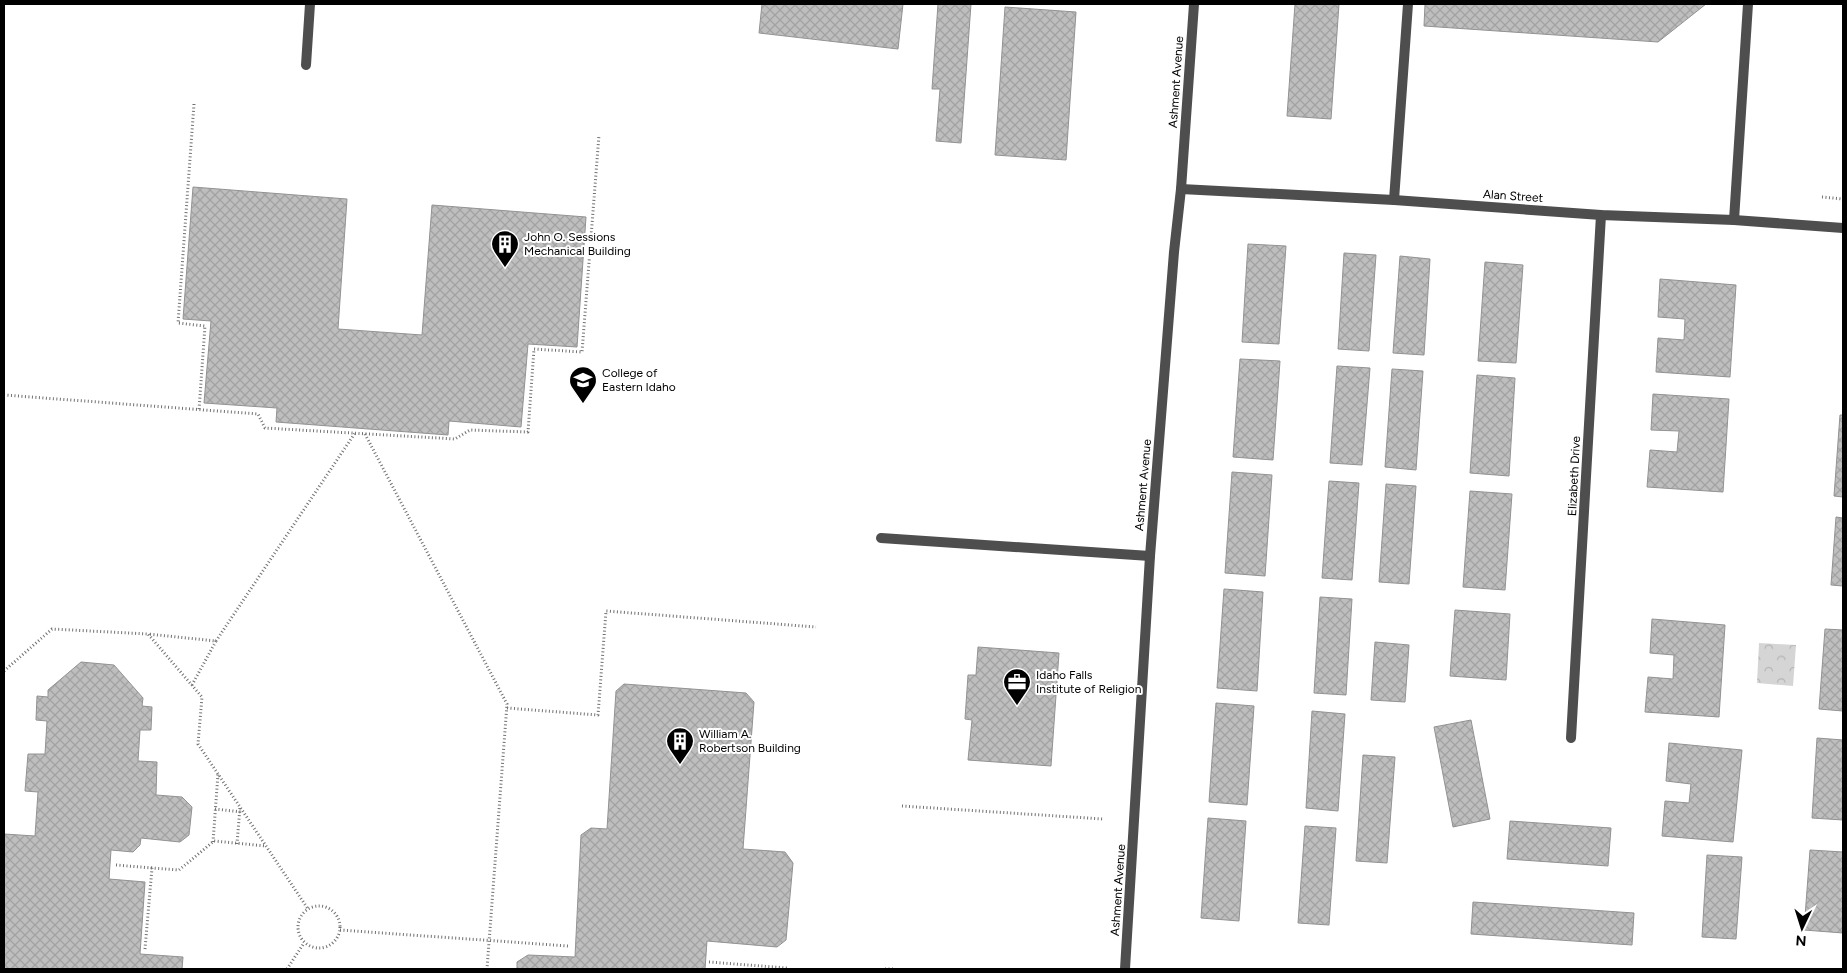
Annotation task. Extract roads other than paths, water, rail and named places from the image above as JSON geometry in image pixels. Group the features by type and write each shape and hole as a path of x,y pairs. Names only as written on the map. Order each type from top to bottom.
{"street":[{"path":"306,66 310,4"},
{"name":"Ashment Avenue","path":"1125,969 1150,556 1174,252 1181,189 1194,4"},
{"path":"1394,200 1408,4"},
{"path":"1734,220 1748,4"},
{"name":"Alan Street","path":"1181,189 1394,200 1601,215 1734,220 1843,228"},
{"name":"Elizabeth Drive","path":"1572,738 1601,215"},
{"path":"881,538 1150,556"}],"place":[{"name":"John O. Sessions Mechanical Building","path":"505,268"},
{"name":"College of Eastern Idaho","path":"583,404"},
{"name":"Idaho Falls Institute of Religion","path":"1017,706"},
{"name":"William A. Robertson Building","path":"680,765"}]}
